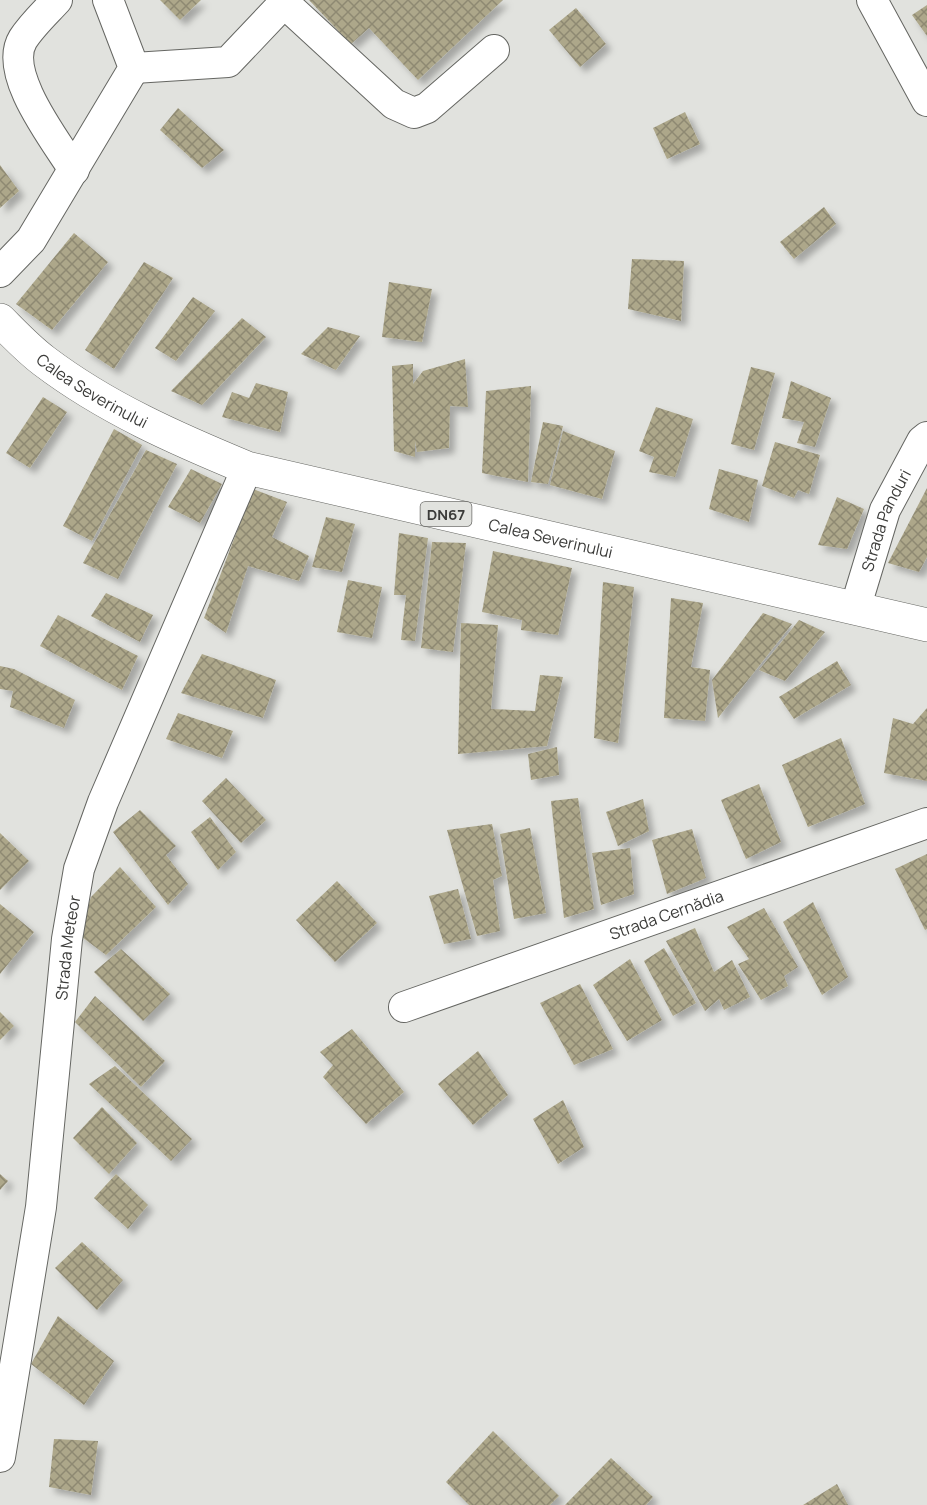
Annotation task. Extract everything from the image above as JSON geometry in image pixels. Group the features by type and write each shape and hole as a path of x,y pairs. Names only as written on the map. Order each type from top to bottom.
{"main road":[{"name":"Calea Severinului","path":"0,320 43,361 101,399 171,436 247,468 927,625"}],"street":[{"path":"57,0 22,40 19,60 25,90 74,170"},
{"path":"108,0 134,68"},
{"path":"872,0 927,101"},
{"path":"134,68 228,62 282,2 394,104 414,113 427,108 494,50"},
{"path":"0,273 31,240 134,68"},
{"name":"Strada Panduri","path":"855,609 885,510 922,441 927,437"},
{"name":"Strada Meteor","path":"0,1457 41,1207 67,939 79,869 103,802 247,468"},
{"name":"Strada Cernădia","path":"404,1007 927,823"}],"building":[{"path":"160,0 201,0 180,20"},
{"path":"309,0 503,0 418,80 369,28 351,44"},
{"path":"927,5 927,36 912,15"},
{"path":"576,8 606,44 580,67 549,30"},
{"path":"178,108 224,150 202,168 160,130"},
{"path":"685,112 700,144 667,159 653,128"},
{"path":"0,165 19,191 0,208"},
{"path":"824,207 836,224 794,259 780,242"},
{"path":"74,233 108,262 52,330 16,304"},
{"path":"632,259 684,261 681,321 628,309"},
{"path":"144,262 173,278 114,369 85,350"},
{"path":"389,282 432,289 422,342 382,337"},
{"path":"193,297 215,311 176,361 155,348"},
{"path":"242,318 266,337 202,405 171,391"},
{"path":"328,327 360,336 336,370 301,354"},
{"path":"465,359 468,407 450,406 449,448 417,452 415,441 415,457 394,451 392,366 413,364 413,384 423,371"},
{"path":"751,367 775,373 754,450 731,444"},
{"path":"791,381 831,398 815,447 797,443 804,422 782,418"},
{"path":"256,383 288,392 280,432 222,417 232,392 249,398"},
{"path":"531,386 528,482 482,473 486,391"},
{"path":"43,397 67,412 30,468 6,453"},
{"path":"656,407 693,419 675,477 649,472 654,457 639,451"},
{"path":"543,422 563,426 548,484 531,482"},
{"path":"114,429 142,445 92,541 63,526"},
{"path":"563,431 615,451 602,499 550,485"},
{"path":"775,442 820,455 809,494 798,490 794,498 762,486"},
{"path":"146,450 177,464 118,579 83,563"},
{"path":"191,469 222,484 200,523 168,507"},
{"path":"719,469 758,480 749,522 709,509"},
{"path":"927,488 927,557 919,572 888,563"},
{"path":"253,489 287,502 272,537 309,556 299,581 248,566 226,633 204,618"},
{"path":"837,497 864,509 847,549 818,545"},
{"path":"326,517 355,524 342,572 312,567"},
{"path":"399,533 428,538 415,641 401,640 406,595 394,595"},
{"path":"432,542 466,543 453,652 421,648"},
{"path":"493,551 572,568 558,635 521,630 522,620 482,612"},
{"path":"348,580 382,587 372,638 337,632"},
{"path":"603,582 634,587 618,743 594,738"},
{"path":"106,593 153,615 140,642 91,616"},
{"path":"671,598 703,603 691,667 710,670 705,721 664,718"},
{"path":"763,613 792,624 718,718 712,680"},
{"path":"58,615 138,656 122,690 40,646"},
{"path":"799,620 825,632 785,681 759,670"},
{"path":"461,623 498,625 491,709 535,711 540,675 563,677 547,746 458,754"},
{"path":"202,654 276,680 263,718 181,693"},
{"path":"837,661 851,685 794,719 779,697"},
{"path":"0,666 14,669 75,700 64,728 10,707 13,691 0,689"},
{"path":"927,708 927,781 884,773 893,718 913,724"},
{"path":"178,713 233,731 222,758 166,739"},
{"path":"841,738 865,804 808,827 782,765"},
{"path":"557,747 559,775 531,780 528,754"},
{"path":"226,778 266,820 241,843 202,801"},
{"path":"759,784 781,842 746,859 721,800"},
{"path":"578,798 594,909 564,918 551,801"},
{"path":"643,799 649,831 618,846 606,812"},
{"path":"140,810 176,846 166,855 188,884 168,905 113,832"},
{"path":"210,817 236,852 218,870 191,832"},
{"path":"492,824 502,876 493,880 500,931 477,936 447,830"},
{"path":"530,828 546,913 514,919 500,834"},
{"path":"692,829 706,878 667,894 652,840"},
{"path":"0,833 29,861 0,890"},
{"path":"630,848 634,894 601,905 592,853"},
{"path":"927,854 927,929 925,930 895,869"},
{"path":"120,867 156,907 106,955 78,934 91,897"},
{"path":"337,881 377,923 335,962 296,920"},
{"path":"458,889 471,939 444,944 429,896"},
{"path":"813,902 848,977 822,995 783,922"},
{"path":"0,904 34,932 0,974"},
{"path":"764,908 798,967 784,976 788,986 761,1000 738,964 749,959 727,927"},
{"path":"695,928 714,972 732,960 750,997 724,1010 719,999 705,1011 666,941"},
{"path":"664,948 696,1003 673,1016 644,961"},
{"path":"121,949 170,994 143,1021 94,972"},
{"path":"630,959 662,1020 627,1041 593,985"},
{"path":"580,984 613,1049 574,1065 540,1003"},
{"path":"95,996 165,1061 141,1087 75,1022"},
{"path":"0,1012 14,1026 0,1040"},
{"path":"352,1029 404,1092 366,1124 323,1077 333,1065 320,1052"},
{"path":"478,1051 508,1095 473,1125 438,1084"},
{"path":"115,1066 192,1139 171,1161 89,1084"},
{"path":"563,1100 584,1147 558,1164 533,1119"},
{"path":"102,1107 137,1143 109,1174 73,1138"},
{"path":"0,1174 8,1181 0,1190"},
{"path":"116,1174 148,1205 128,1229 94,1198"},
{"path":"82,1242 123,1280 97,1310 55,1268"},
{"path":"58,1316 114,1361 84,1405 31,1364"},
{"path":"493,1431 559,1496 550,1505 469,1505 446,1482"},
{"path":"54,1439 98,1441 91,1495 49,1487"},
{"path":"611,1458 653,1497 646,1505 565,1505"},
{"path":"837,1484 848,1505 803,1505"}]}
